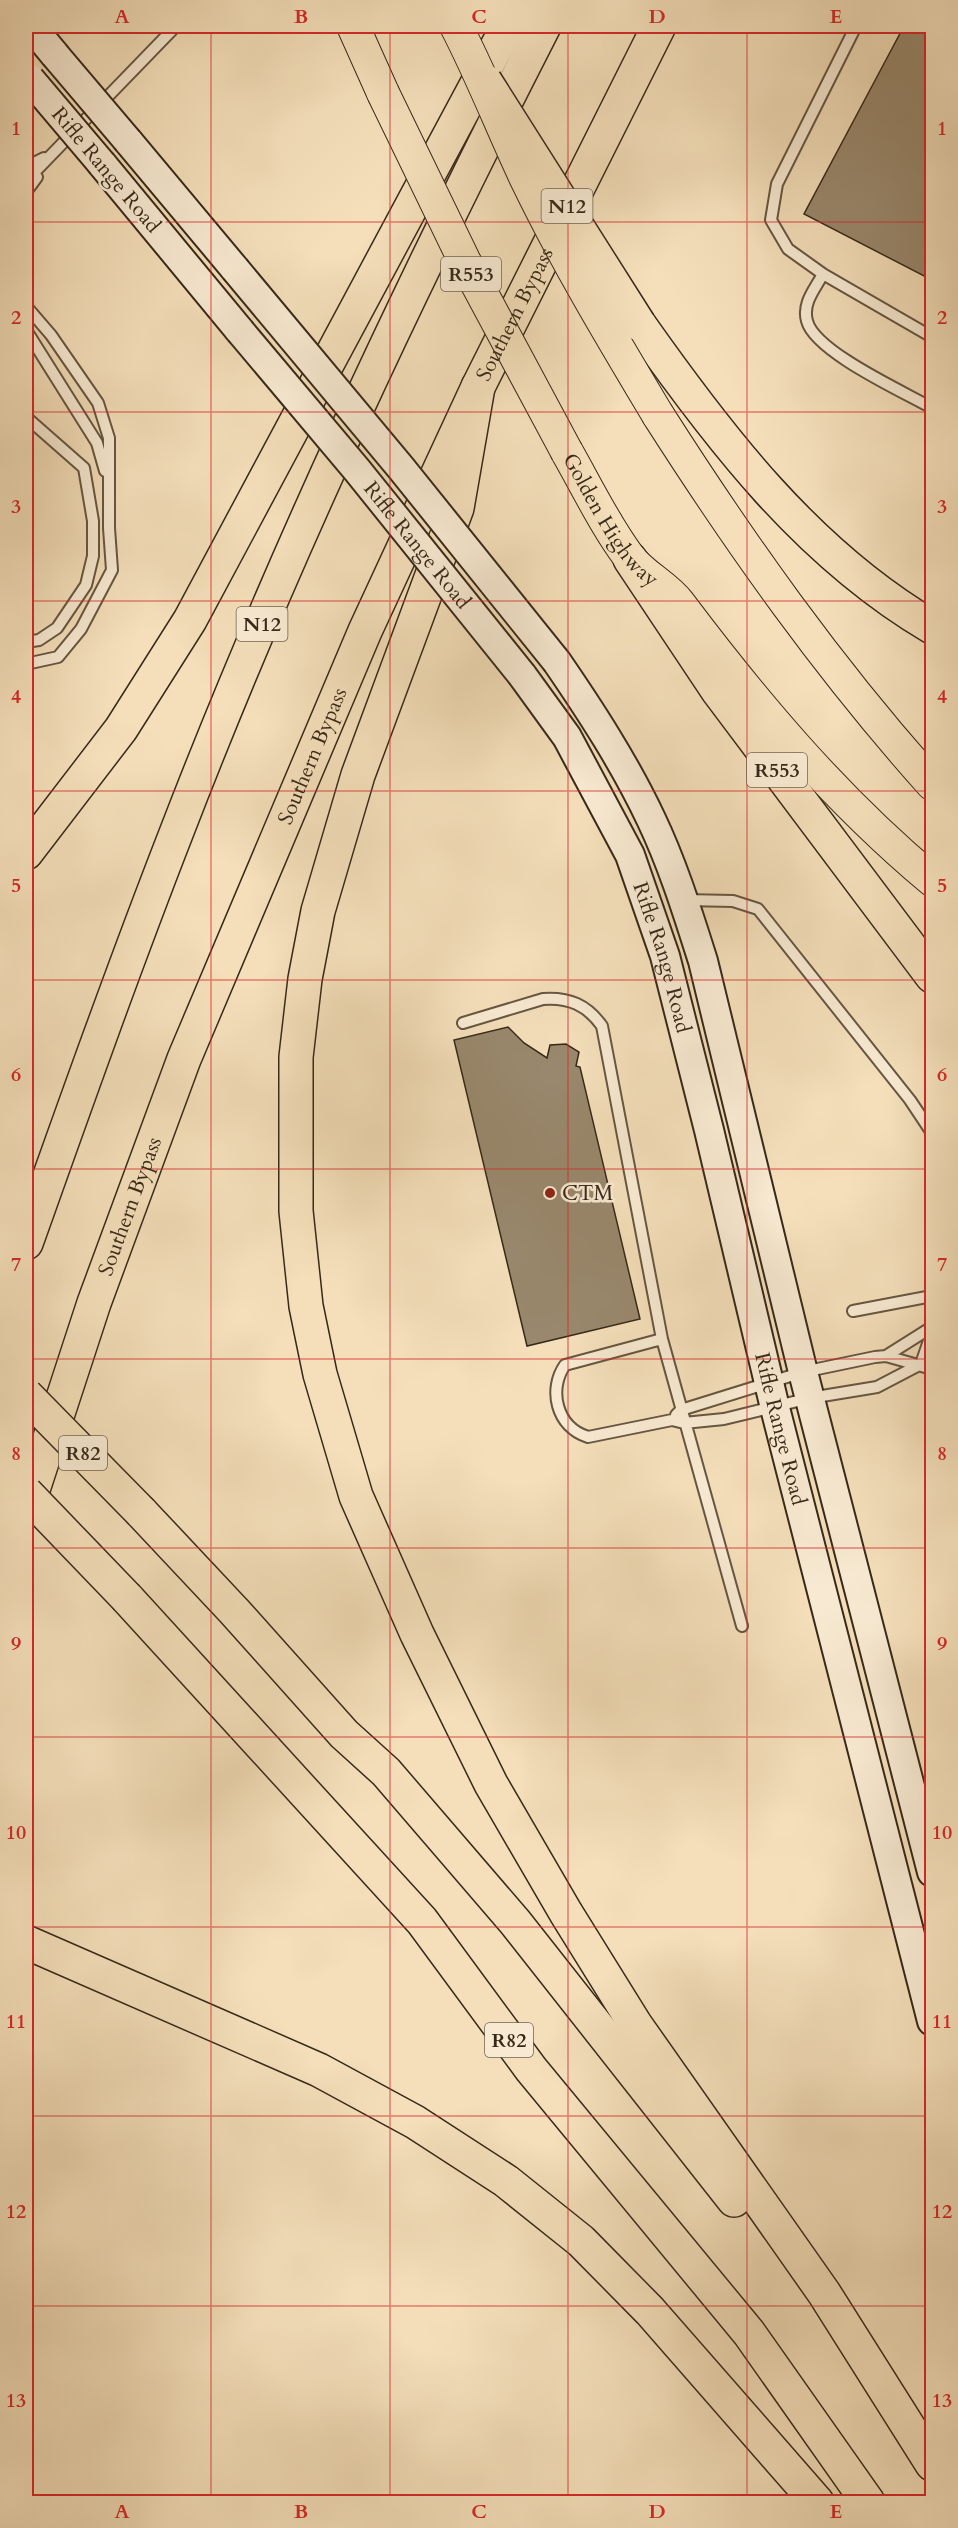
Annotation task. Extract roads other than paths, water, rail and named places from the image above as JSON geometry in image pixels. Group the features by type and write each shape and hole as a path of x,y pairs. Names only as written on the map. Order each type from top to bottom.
{"highway":[{"path":"26,853 121,729 190,620 508,26"},
{"name":"N12","path":"26,1243 177,829 260,628 368,385 460,191 544,26"},
{"name":"Southern Bypass","path":"26,1511 94,1303 184,1059 365,631 478,387 659,26"},
{"path":"485,81 639,324 722,436 803,528 854,571 933,627"},
{"path":"478,387 457,508 358,775 318,911 305,979 296,1057 294,1123 296,1211 308,1318 320,1374 356,1496 417,1634 491,1784 566,1913 635,2024 824,2293 886,2395 933,2464"},
{"name":"Golden Highway","path":"630,559 717,691 933,976"},
{"name":"R82","path":"26,1395 234,1611 344,1734 386,1772 515,1922 886,2395"},
{"name":"R82","path":"26,1493 127,1598 422,1921 531,2069 749,2333 868,2502"},
{"path":"31,1945 319,2070 415,2122 506,2181 581,2241 651,2311 817,2502"}],"main road":[{"name":"Rifle Range Road","path":"31,26 401,468 557,662 602,728 651,820 683,900 703,961 807,1385 933,1872"},
{"name":"Golden Highway","path":"353,26 464,260 567,452 630,559"},
{"path":"456,26 485,81 526,179 599,316 658,415 724,519 780,597 892,739 933,784"},
{"name":"Rifle Range Road","path":"28,77 372,488 522,675 567,737 630,855 665,956 772,1395 931,2007"},
{"path":"630,559 677,601 703,637 802,757 885,841 933,880"}],"lane":[{"path":"26,181 176,26"},
{"path":"856,26 777,184 772,202 771,220 788,249 823,274 933,337"},
{"path":"26,167 52,154"},
{"path":"26,192 52,154"},
{"path":"823,274 807,302 807,322 822,343 840,357 933,408"},
{"path":"26,306 51,335 98,403 109,438 108,480 112,570 81,629 58,657 26,664"},
{"path":"26,330 97,443 108,480"},
{"path":"26,417 84,468 93,520 93,556 86,585 57,628 39,640 26,642"},
{"path":"683,900 733,901 758,909 910,1100 933,1133"},
{"path":"463,1023 543,999 556,998 584,1006 602,1026 662,1340 742,1626"},
{"path":"853,1311 933,1296"},
{"path":"672,1420 681,1410 772,1395 807,1385 886,1356 933,1327"},
{"path":"662,1340 570,1361 565,1365 557,1379 557,1403 564,1419 575,1430 588,1437 672,1420 684,1423 724,1419 772,1395 807,1385 877,1387 921,1364 933,1332"},
{"path":"886,1356 933,1369"}],"place":[{"name":"CTM","path":"550,1193"}]}
